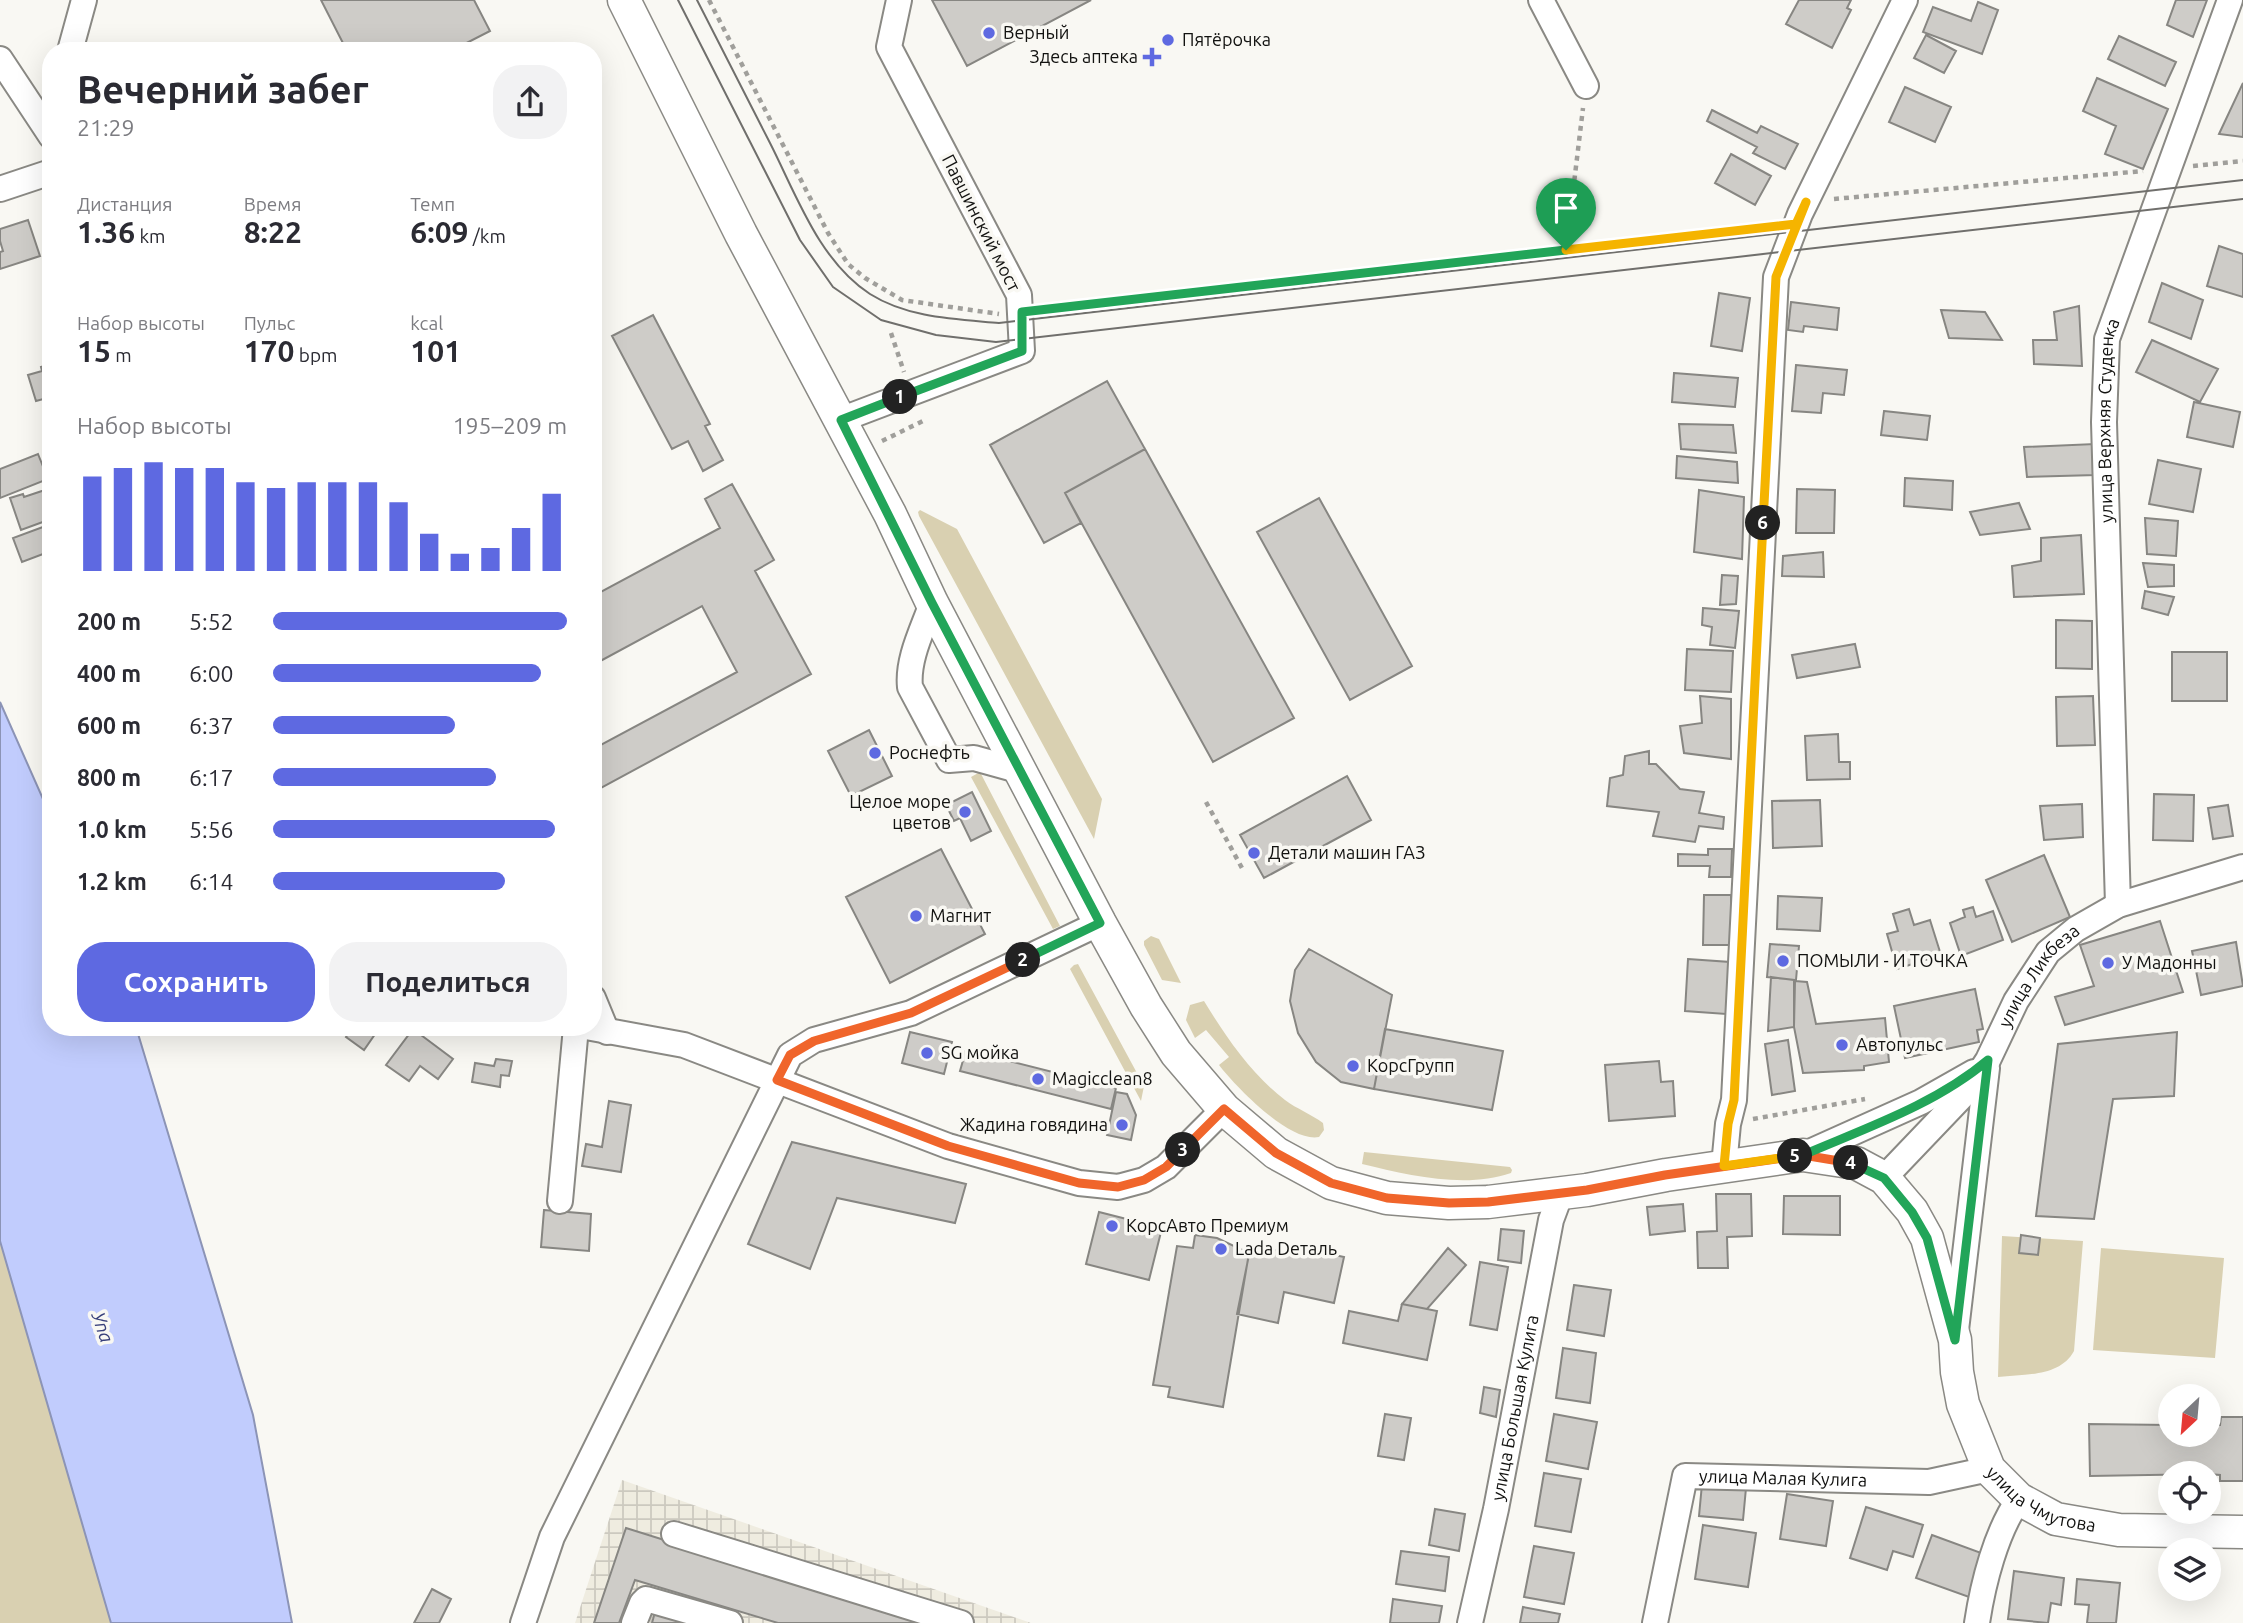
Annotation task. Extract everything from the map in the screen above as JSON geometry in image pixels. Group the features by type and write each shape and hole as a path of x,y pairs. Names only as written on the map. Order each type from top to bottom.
{"main road":[{"path":"624,0 741,234 841,420 932,603 1100,923 1146,1006 1176,1053 1224,1109 1276,1153 1331,1183 1387,1198 1449,1203 1488,1202 1803,1155 1856,1163 1884,1178"},
{"name":"улица Чмутова","path":"1884,1178 1912,1212 1927,1238 1955,1340 1963,1404 1989,1469 2019,1499 2056,1519 2119,1530 2243,1532"}],"street":[{"path":"72,42 84,0"},
{"name":"Павшинский мост","path":"841,420 1022,351 1019,295 889,47 899,0"},
{"path":"1541,0 1586,86"},
{"path":"1724,1166 1728,1124 1734,1100 1776,277 1806,202 1905,0"},
{"name":"улица Верхняя Студенка","path":"2119,905 2104,422 2107,338 2230,0"},
{"path":"0,59 42,118"},
{"path":"0,189 42,175"},
{"path":"932,603 909,674 910,687 949,760 974,758 1021,771"},
{"name":"улица Ликбеза","path":"1884,1178 1955,1106 1988,1060 2016,1001 2048,952 2076,929 2119,905 2243,867"},
{"path":"523,1623 552,1537 790,1055 814,1041 911,1013 1100,923"},
{"path":"602,1030 684,1045 948,1146 1079,1183 1118,1187 1144,1180 1166,1167 1224,1109"},
{"path":"560,1201 575,1036"},
{"path":"1803,1155 1921,1102 1971,1075 1988,1060"},
{"path":"1955,1340 1988,1060"},
{"name":"улица Большая Кулига","path":"1471,1623 1496,1509 1551,1220 1561,1193"},
{"name":"улица Малая Кулига","path":"1655,1623 1685,1476 1929,1482 1989,1469"},
{"path":"1977,1623 2005,1518 2019,1499"},
{"path":"674,1534 961,1623"},
{"path":"634,1623 642,1603 649,1598 730,1623"}],"path":[{"path":"709,0 828,233 848,264 865,278 902,300 1001,314 1796,224"},
{"path":"1566,250 1586,86"},
{"path":"1806,202 2243,161"},
{"path":"891,333 911,393"},
{"path":"1206,802 1242,869"},
{"path":"1746,1120 1869,1098"}],"shaded area":[{"path":"920,510 957,529 1102,799 1094,839 919,516"},
{"path":"980,772 1060,926 1053,929 971,777"},
{"path":"1151,936 1159,939 1181,983 1162,980 1144,945 1144,941"},
{"path":"1078,964 1144,1086 1141,1101 1070,969"},
{"path":"1204,1001 1230,1041 1261,1079 1285,1100 1323,1123 1324,1130 1319,1137 1307,1137 1264,1112 1219,1065 1229,1057 1206,1030 1195,1038 1186,1020 1190,1005"},
{"path":"1364,1152 1510,1167 1512,1170 1511,1173 1493,1178 1437,1179 1362,1164"},
{"path":"2002,1236 2083,1241 2074,1351 2060,1366 2051,1370 1998,1377"},
{"path":"0,1241 111,1623 0,1623"},
{"path":"2101,1248 2224,1258 2215,1358 2093,1350"},
{"path":"622,1480 1031,1623 575,1623"}],"water":[{"name":"Упа","path":"0,702 42,797 42,1036 139,1036 253,1415 292,1623 111,1623 0,1241"}],"building":[{"path":"321,0 474,0 490,31 469,42 342,42"},
{"name":"Верный","path":"932,0 1091,0 967,66"},
{"path":"1799,0 1851,0 1847,8 1851,10 1832,48 1786,24"},
{"path":"2176,0 2207,0 2193,37 2167,25"},
{"path":"1978,2 1998,10 1982,54 1923,32 1933,7 1971,21"},
{"path":"1926,35 1956,51 1944,73 1914,58"},
{"path":"2119,36 2176,62 2165,86 2108,59"},
{"path":"2097,78 2168,109 2143,169 2105,154 2116,126 2083,111"},
{"path":"2243,83 2243,137 2219,134"},
{"path":"1905,87 1951,107 1935,142 1889,122"},
{"path":"1712,110 1757,133 1761,126 1798,144 1785,169 1753,153 1757,147 1707,121"},
{"path":"1731,154 1771,176 1755,205 1715,183"},
{"path":"28,220 40,256 0,269 0,252 3,251 0,229"},
{"path":"2219,246 2243,254 2243,297 2207,286"},
{"path":"2162,283 2203,300 2191,339 2149,322"},
{"path":"1719,293 1750,298 1742,351 1711,346"},
{"path":"1791,302 1839,308 1837,330 1804,326 1803,332 1788,330"},
{"path":"2079,306 2082,366 2034,364 2033,340 2057,340 2054,312"},
{"path":"1941,310 1985,312 2002,340 1949,338"},
{"path":"653,315 710,424 705,426 723,460 703,471 688,441 672,449 612,336"},
{"path":"2152,340 2218,369 2200,402 2136,372"},
{"path":"1796,365 1847,370 1844,395 1823,393 1821,413 1792,411"},
{"path":"42,371 42,399 36,401 28,375"},
{"path":"1674,373 1738,378 1735,407 1672,402"},
{"path":"1107,381 1145,449 1065,493 1081,523 1044,543 990,445"},
{"path":"2194,402 2240,412 2233,447 2187,437"},
{"path":"1884,411 1930,416 1927,440 1881,435"},
{"path":"1679,424 1733,425 1736,453 1681,449"},
{"path":"2095,444 2096,475 2027,477 2024,447"},
{"path":"1145,449 1294,718 1213,762 1065,493"},
{"path":"38,454 42,464 42,481 0,498 0,469"},
{"path":"1677,456 1737,462 1738,483 1676,478"},
{"path":"2158,460 2201,469 2193,512 2149,504"},
{"path":"1905,478 1953,481 1952,510 1904,506"},
{"path":"732,484 774,560 755,571 811,674 602,787 602,744 737,672 702,606 602,660 602,591 720,528 705,499"},
{"path":"1797,489 1835,490 1834,533 1796,533"},
{"path":"1699,490 1744,497 1742,559 1694,552"},
{"path":"42,491 42,522 21,530 10,498 23,494 24,497"},
{"path":"1319,498 1412,666 1350,700 1257,532"},
{"path":"2019,503 2030,529 1980,535 1970,512"},
{"path":"2145,518 2178,521 2176,556 2147,554"},
{"path":"42,527 42,554 22,562 13,538"},
{"path":"2081,535 2084,594 2014,597 2012,566 2041,561 2041,538"},
{"path":"1823,552 1824,577 1782,576 1783,556"},
{"path":"2143,563 2174,565 2174,586 2148,587"},
{"path":"1722,575 1738,576 1736,604 1720,605"},
{"path":"2145,591 2174,597 2168,615 2142,608"},
{"path":"1703,608 1739,611 1735,648 1710,645 1712,627 1702,625"},
{"path":"2056,620 2092,621 2092,669 2056,668"},
{"path":"1855,644 1860,667 1797,678 1792,655"},
{"path":"1687,649 1733,651 1731,692 1685,690"},
{"path":"2172,652 2227,652 2227,701 2172,701"},
{"path":"1700,696 1731,699 1731,759 1684,753 1680,726 1702,723"},
{"path":"2093,696 2095,745 2057,746 2056,697"},
{"path":"869,730 892,776 851,796 828,751"},
{"path":"1838,734 1839,762 1850,762 1850,779 1807,780 1805,736"},
{"path":"1649,751 1649,764 1656,764 1680,789 1704,792 1699,813 1724,817 1723,829 1699,826 1695,842 1653,836 1659,812 1607,806 1610,778 1623,775 1625,756"},
{"path":"1347,776 1371,820 1264,878 1240,835"},
{"name":"Целое море цветов","path":"972,792 991,831 971,841 960,818 954,821 946,805"},
{"path":"2154,794 2194,795 2193,841 2153,840"},
{"path":"1820,800 1822,846 1773,848 1772,801"},
{"path":"2082,804 2083,837 2044,840 2040,806"},
{"path":"2228,805 2233,836 2213,839 2208,808"},
{"name":"Магнит","path":"941,849 985,934 890,983 846,897"},
{"path":"1708,849 1732,849 1731,877 1709,877 1710,866 1678,866 1678,854 1708,855"},
{"path":"2044,855 2070,917 2012,942 1986,880"},
{"path":"1704,895 1731,895 1731,945 1703,945"},
{"path":"1778,896 1822,898 1820,931 1777,929"},
{"path":"1973,907 1976,917 1993,911 2003,940 1961,956 1950,923 1965,917 1963,910"},
{"path":"1909,909 1914,925 1930,920 1941,955 1897,969 1887,934 1898,931 1893,914"},
{"path":"2160,921 2183,992 2065,1025 2055,997 2094,986 2080,945"},
{"path":"2236,942 2243,986 2201,995 2192,951"},
{"name":"ПОМЫЛИ - И ТОЧКА","path":"1770,944 1799,946 1796,980 1767,977"},
{"path":"1309,949 1392,995 1374,1089 1341,1082 1316,1062 1298,1033 1290,1001 1295,970"},
{"path":"1688,959 1730,962 1726,1014 1685,1011"},
{"path":"1771,977 1794,980 1794,1027 1768,1031"},
{"name":"Автопульс","path":"1795,981 1807,982 1816,1024 1885,1018 1889,1062 1864,1066 1864,1070 1803,1073 1794,1027"},
{"path":"1975,989 1983,1029 1977,1030 1979,1042 1905,1058 1894,1006"},
{"path":"1385,1029 1503,1051 1492,1110 1374,1089"},
{"name":"SG мойка","path":"910,1032 952,1042 944,1074 902,1063"},
{"path":"2177,1032 2174,1096 2113,1099 2094,1219 2036,1216 2058,1044"},
{"path":"347,1036 374,1036 364,1050"},
{"path":"408,1036 422,1036 453,1059 438,1079 420,1066 409,1081 386,1065"},
{"path":"1788,1040 1795,1091 1772,1095 1765,1044"},
{"name":"Magicclean8","path":"966,1050 1116,1088 1111,1109 960,1071"},
{"path":"496,1059 512,1061 509,1076 501,1075 500,1087 472,1082 475,1063 494,1066"},
{"path":"1659,1061 1661,1082 1673,1081 1675,1116 1609,1121 1605,1065"},
{"name":"Жадина говядина","path":"1116,1092 1127,1094 1136,1115 1131,1140 1107,1135"},
{"path":"609,1101 631,1105 621,1172 582,1166 586,1144 602,1147"},
{"path":"792,1142 966,1184 955,1223 837,1198 810,1269 748,1244"},
{"path":"1716,1194 1751,1194 1752,1236 1727,1237 1728,1268 1698,1268 1697,1232 1717,1231"},
{"path":"1784,1196 1840,1196 1840,1235 1783,1234"},
{"path":"1683,1204 1685,1231 1650,1235 1647,1207"},
{"path":"544,1210 591,1214 589,1251 541,1247"},
{"path":"1099,1212 1162,1228 1149,1280 1086,1264"},
{"path":"1501,1229 1524,1231 1521,1263 1498,1260"},
{"path":"1195,1235 1217,1238 1249,1253 1223,1407 1168,1397 1170,1387 1153,1385 1177,1246 1193,1248"},
{"path":"2021,1235 2040,1238 2038,1255 2019,1253"},
{"path":"1251,1245 1302,1256 1303,1248 1344,1257 1334,1303 1284,1292 1278,1323 1237,1314"},
{"path":"1448,1248 1466,1265 1427,1309 1402,1304"},
{"path":"1480,1262 1508,1267 1497,1330 1470,1325"},
{"path":"1574,1285 1611,1290 1604,1336 1567,1330"},
{"path":"1402,1304 1437,1311 1427,1360 1343,1343 1349,1311 1398,1321"},
{"path":"1563,1348 1596,1353 1590,1403 1556,1398"},
{"path":"1484,1387 1500,1390 1496,1417 1480,1413"},
{"path":"1385,1414 1411,1418 1404,1460 1378,1456"},
{"path":"1554,1414 1597,1422 1588,1469 1546,1461"},
{"path":"2221,1417 2243,1417 2243,1481 2221,1481 2221,1461 2158,1461 2158,1475 2090,1476 2089,1424 2158,1425 2158,1447 2221,1447"},
{"path":"1544,1473 1581,1479 1571,1532 1535,1526"},
{"path":"1702,1484 1746,1488 1743,1520 1699,1516"},
{"path":"1787,1494 1833,1501 1826,1546 1780,1539"},
{"path":"1866,1507 1923,1525 1913,1557 1893,1551 1887,1570 1850,1558"},
{"path":"1435,1509 1465,1514 1459,1551 1429,1545"},
{"path":"1703,1525 1756,1533 1748,1587 1695,1579"},
{"path":"626,1528 929,1623 778,1623 635,1580 619,1623 594,1623"},
{"path":"1932,1535 1984,1554 1969,1597 1916,1578"},
{"path":"1534,1546 1574,1553 1564,1604 1524,1597"},
{"path":"1401,1551 1449,1557 1445,1591 1396,1584"},
{"path":"2014,1571 2064,1578 2061,1605 2051,1603 2048,1623 2008,1619"},
{"path":"2077,1579 2120,1583 2116,1623 2087,1623 2089,1605 2075,1604"},
{"path":"432,1589 451,1599 439,1623 414,1623"},
{"path":"1393,1599 1442,1606 1439,1623 1390,1623"},
{"path":"1523,1607 1560,1614 1558,1623 1520,1623"},
{"path":"655,1612 692,1623 652,1623"}],"tram line":[{"path":"678,0 800,240 833,287 881,320 936,335 996,342 2243,199"},
{"path":"697,0 811,225 837,264 852,280 885,302 916,313 949,318 999,323 2243,180"}],"place":[{"name":"Верный","path":"989,33"},
{"name":"Пятёрочка","path":"1168,40"},
{"name":"Здесь аптека","path":"1152,57"},
{"name":"Роснефть","path":"875,753"},
{"name":"Целое море цветов","path":"965,812"},
{"name":"Детали машин ГАЗ","path":"1254,853"},
{"name":"Магнит","path":"916,916"},
{"name":"ПОМЫЛИ - И ТОЧКА","path":"1783,961"},
{"name":"У Мадонны","path":"2108,963"},
{"name":"Автопульс","path":"1842,1045"},
{"name":"SG мойка","path":"927,1053"},
{"name":"КорсГрупп","path":"1353,1066"},
{"name":"Magicclean8","path":"1038,1079"},
{"name":"Жадина говядина","path":"1122,1125"},
{"name":"КорсАвто Премиум","path":"1112,1226"},
{"name":"Lada Dеталь","path":"1221,1249"}],"route":[{"path":"1566,250 1022,312 1022,351 841,420 932,603 1100,923 911,1013 814,1041 790,1055 777,1080 948,1146 1079,1183 1118,1187 1144,1180 1166,1167 1224,1109 1276,1153 1331,1183 1387,1198 1449,1203 1488,1202 1587,1190 1665,1175 1803,1155 1856,1163 1884,1178 1912,1212 1927,1238 1955,1340 1988,1060 1960,1082 1892,1116 1803,1155 1724,1166 1728,1124 1734,1100 1776,277 1806,202 1796,224 1566,250"}]}
